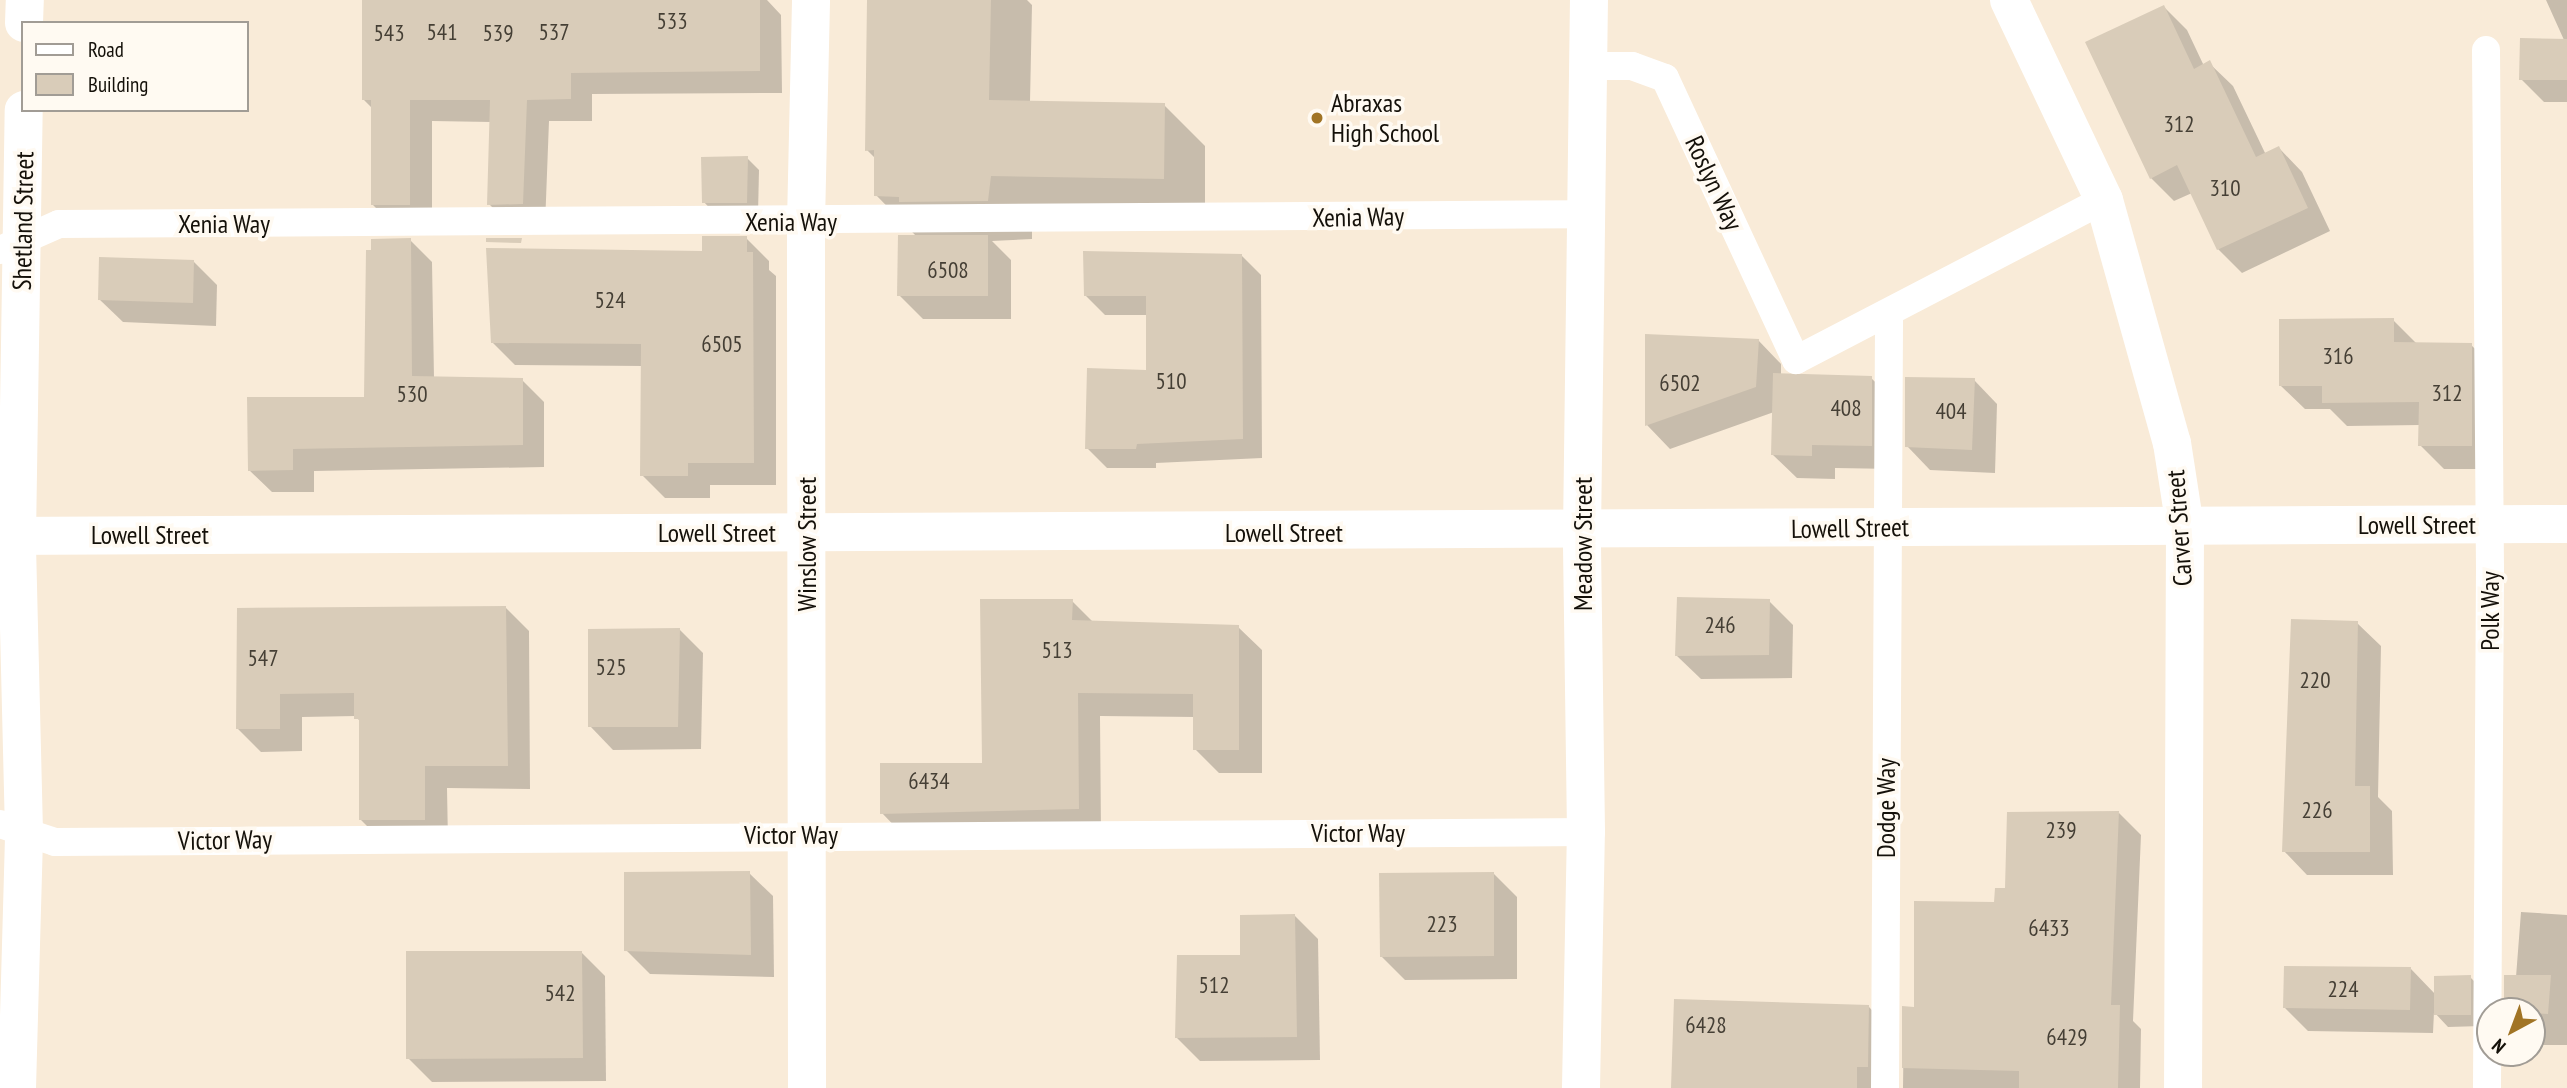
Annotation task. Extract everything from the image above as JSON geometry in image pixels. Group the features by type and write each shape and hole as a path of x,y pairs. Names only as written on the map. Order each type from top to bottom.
{"street":[{"path":"24,0 24,21"},
{"name":"Winslow Street","path":"807,1088 809,835 806,222 811,0"},
{"name":"Meadow Street","path":"1581,1088 1586,832 1582,532 1590,0"},
{"name":"Carver Street","path":"2009,0 2104,200 2172,443 2185,527 2183,1088"},
{"name":"Shetland Street","path":"17,1088 9,536 12,245 24,112"},
{"name":"Lowell Street","path":"9,536 1582,532 1887,527 2567,524"}],"lane":[{"name":"Polk Way","path":"2486,50 2489,525 2487,1088"},
{"name":"Roslyn Way","path":"1589,66 1632,66 1665,78 1796,360 1889,313"},
{"path":"1889,313 2104,200"},
{"name":"Xenia Way","path":"12,245 59,224 806,222 1588,214"},
{"name":"Dodge Way","path":"1885,1088 1889,313"},
{"name":"Victor Way","path":"12,828 55,842 1586,832"}],"building":[{"path":"362,0 760,0 760,71 571,73 571,99 527,100 523,204 487,205 490,100 410,100 410,205 371,205 371,100 362,100"},
{"path":"867,0 991,0 989,100 1165,103 1164,179 991,176 988,201 899,202 899,197 874,196 874,150 865,151"},
{"path":"2164,5 2194,69 2210,60 2256,157 2279,146 2308,208 2217,250 2177,165 2150,179 2085,42"},
{"path":"2520,38 2567,39 2567,80 2519,80"},
{"path":"748,156 747,203 702,203 701,157"},
{"path":"898,235 988,235 988,296 897,296"},
{"path":"702,236 747,236 747,252 753,252 754,463 688,463 688,476 640,476 641,344 491,343 486,248 702,251"},
{"path":"411,238 412,376 523,378 523,445 293,449 293,470 248,471 247,397 364,397 366,250 371,250 371,239"},
{"path":"486,238 522,238 521,243 486,242"},
{"path":"1083,251 1242,254 1243,439 1137,444 1136,449 1085,449 1087,368 1146,370 1146,296 1084,296"},
{"path":"99,257 194,260 193,303 98,300"},
{"path":"2394,318 2394,342 2472,343 2472,446 2418,446 2419,402 2322,403 2322,386 2279,386 2279,319"},
{"path":"1645,334 1759,339 1756,387 1645,426"},
{"path":"1773,373 1872,376 1872,446 1812,445 1812,456 1771,455"},
{"path":"1905,377 1975,378 1972,450 1905,447"},
{"path":"1677,597 1770,599 1769,655 1675,656"},
{"path":"980,599 1073,599 1072,620 1239,625 1239,750 1193,750 1193,694 1078,693 1079,809 880,814 880,763 982,763"},
{"path":"506,606 508,766 425,766 425,820 359,820 359,719 354,719 354,693 280,694 280,729 236,729 237,608"},
{"path":"2291,619 2358,621 2355,786 2370,786 2370,852 2282,852"},
{"path":"680,628 678,727 588,727 588,629"},
{"path":"2119,811 2111,1005 2120,1005 2118,1088 2019,1088 2019,1071 1902,1068 1902,1006 1914,1007 1914,901 1994,902 1995,888 2005,888 2007,812"},
{"path":"750,871 751,955 624,951 624,872"},
{"path":"1494,872 1494,956 1380,957 1379,873"},
{"path":"1295,914 1297,1037 1175,1038 1177,955 1240,955 1240,915"},
{"path":"406,951 582,951 583,1058 406,1059"},
{"path":"2284,966 2411,967 2410,1010 2283,1008"},
{"path":"2471,975 2471,1015 2434,1015 2434,976"},
{"path":"2504,975 2551,975 2548,1014 2546,997 2504,997"},
{"path":"1674,999 1869,1005 1868,1067 1857,1067 1857,1088 1671,1088"}],"place":[{"name":"Abraxas High School","path":"1317,118"}]}
